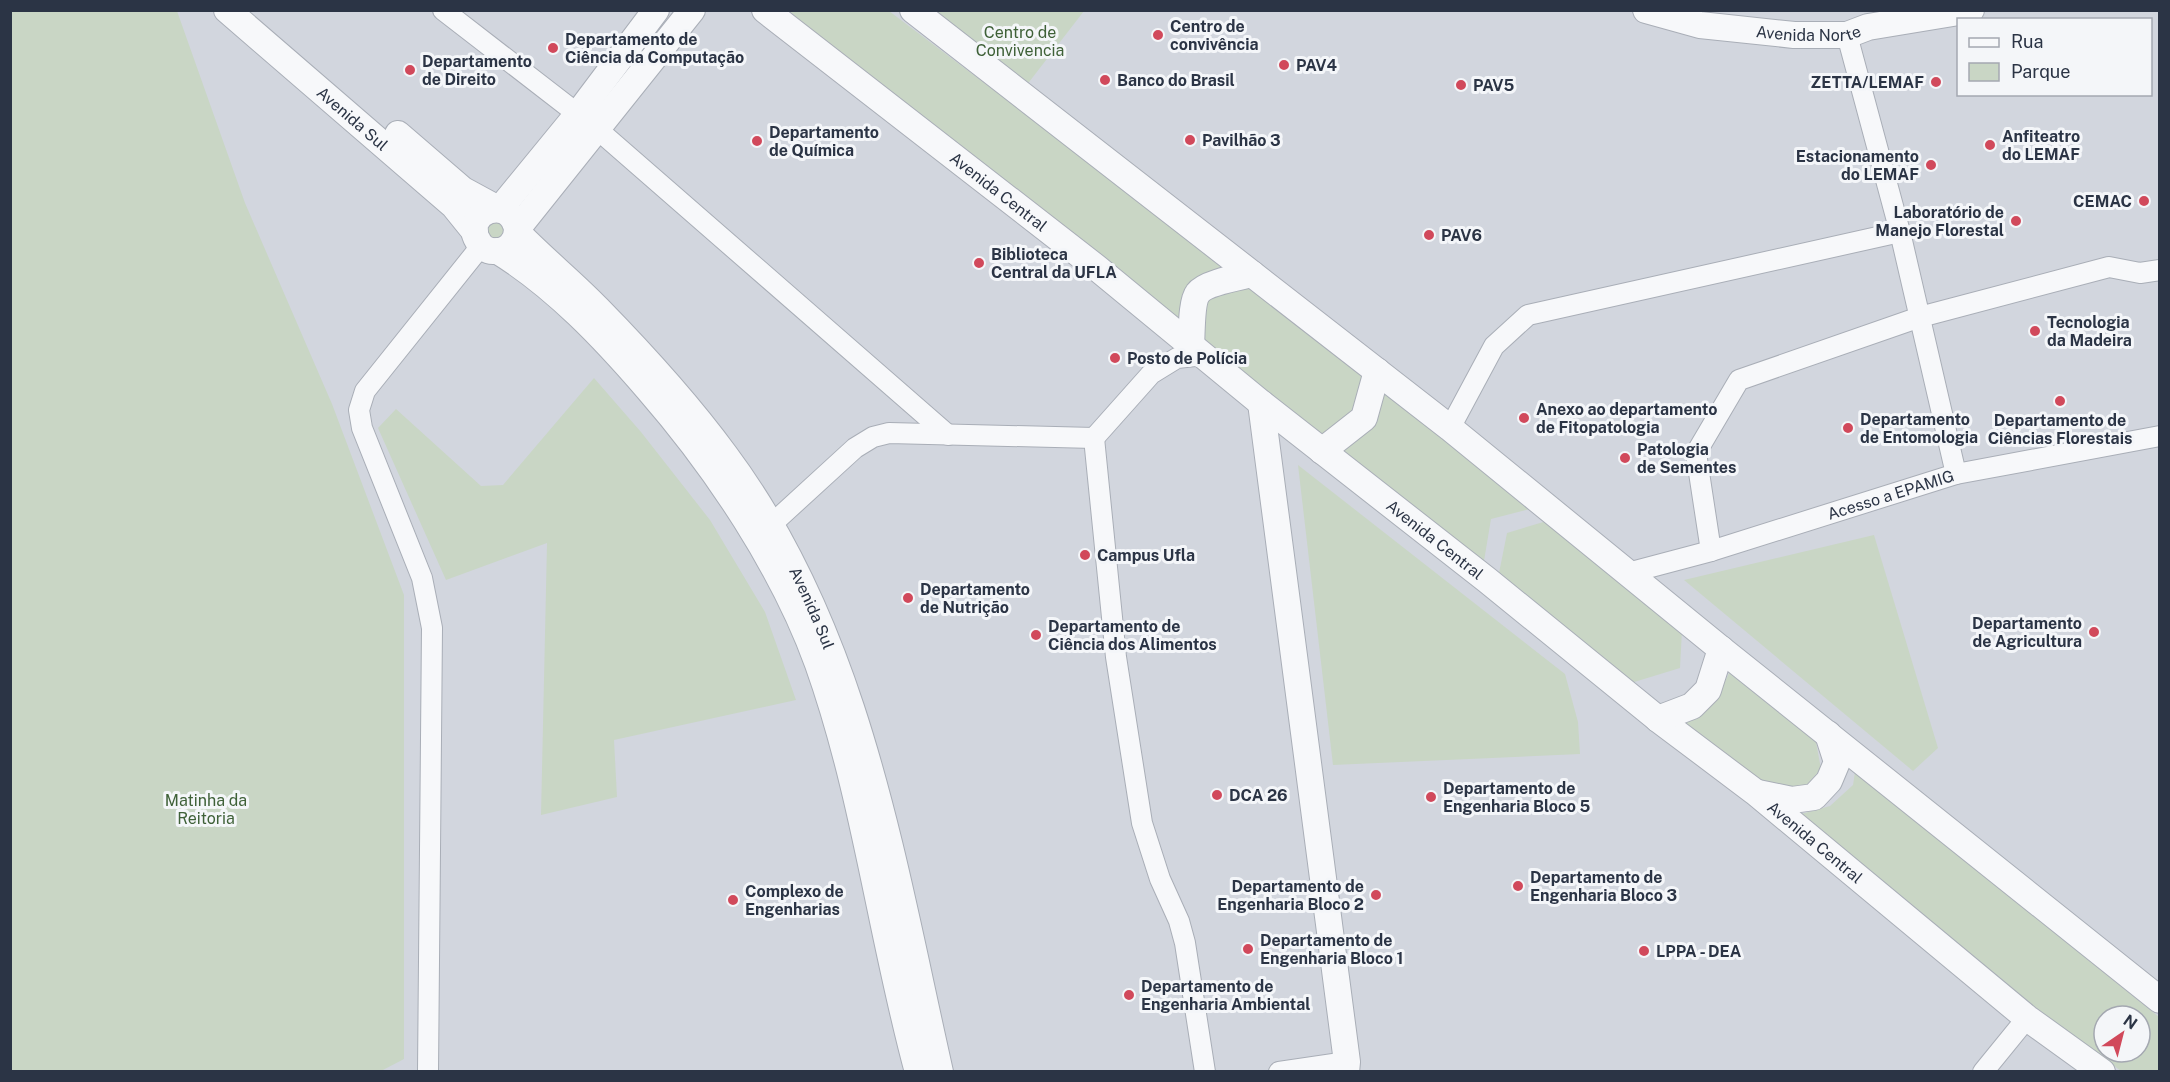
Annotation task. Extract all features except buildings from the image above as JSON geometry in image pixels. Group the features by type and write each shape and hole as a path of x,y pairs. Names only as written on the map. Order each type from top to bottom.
{"street":[{"name":"Avenida Sul","path":"227,10 454,206 485,243 524,267 558,296 624,362 679,424 764,532 815,612 853,713 883,820 940,1071"},
{"name":"Avenida Sul","path":"252,10 463,190 499,209"},
{"path":"443,10 587,122 948,435"},
{"path":"485,243 511,246 517,230 656,10"},
{"path":"499,209 587,122 692,10"},
{"name":"Avenida Central","path":"765,10 1198,350 1261,403 1487,580 1659,719 1755,792 2027,1018 2102,1071"},
{"path":"912,10 1450,428 1720,649 2160,1000"},
{"name":"Avenida Norte","path":"1647,10 1700,25 1794,35 1847,24 1971,10"},
{"path":"1847,24 1900,232 1956,474"},
{"path":"485,243 477,220 491,209 499,209 512,216 517,230"},
{"name":"Avenida Sul","path":"517,230 597,308 665,380 727,456 764,532 785,590 817,662 836,721 855,796 904,1022 918,1071"},
{"path":"1450,428 1494,346 1528,315 1900,232"},
{"path":"428,1071 432,628 422,578 362,428 359,410 365,391 485,243"},
{"path":"1711,551 1696,453 1739,380 1920,317 2109,267 2140,273 2160,270"},
{"path":"1205,1071 1185,943 1179,921 1160,879 1142,823 1116,657 1094,438 1151,374 1177,358 1198,350 1195,301 1198,292 1208,286 1252,274"},
{"path":"1322,451 1364,418 1377,371"},
{"path":"1261,403 1347,1067 1279,1071"},
{"path":"764,532 855,448 873,436 889,433 1094,438"},
{"name":"Acesso a EPAMIG","path":"1628,573 1711,551 1956,474 2160,436"},
{"path":"1659,719 1692,706 1708,690 1720,649"},
{"path":"1755,792 1792,800 1814,797 1829,781 1837,762 1828,734"},
{"path":"1983,1071 2027,1018"}],"shaded area":[{"name":"Campus Ufla","path":"11,11 2159,11 2159,1071 11,1071"}],"green space":[{"name":"Matinha da Reitoria","path":"10,11 177,11 245,203 332,404 404,595 404,1059 381,1071 11,1071"},
{"path":"781,11 889,11 1232,270 1190,286 1186,333"},
{"name":"Centro de Convivencia","path":"928,11 1084,11 1026,86"},
{"path":"502,220 509,234 492,241 488,227 491,222"},
{"path":"1248,284 1365,375 1352,420 1321,442 1199,341 1204,293"},
{"path":"594,378 641,432 710,520 765,612 796,700 614,740 617,797 541,815 547,543 446,580 378,428 396,409 481,486 503,485"},
{"path":"1379,384 1538,507 1491,519 1483,567 1332,451"},
{"path":"1298,465 1565,674 1578,722 1580,754 1333,765"},
{"path":"1550,520 1682,630 1680,668 1631,683 1498,578 1507,533"},
{"path":"1874,535 1938,748 1913,771 1684,580"},
{"path":"1729,673 1816,742 1821,769 1803,789 1753,781 1682,724 1706,709"},
{"path":"1855,772 2143,1004 2092,1004 2092,1050 2034,1007 1801,814 1830,806 1853,785"},
{"path":"2152,1011 2159,1017 2159,1071 2121,1071 2111,1064 2152,1064"}],"place":[{"name":"Centro de convivência","path":"1158,35"},
{"name":"Departamento de Ciência da Computação","path":"553,48"},
{"name":"PAV4","path":"1284,65"},
{"name":"Departamento de Direito","path":"410,70"},
{"name":"Banco do Brasil","path":"1105,80"},
{"name":"ZETTA/LEMAF","path":"1936,82"},
{"name":"PAV5","path":"1461,85"},
{"name":"Pavilhão 3","path":"1190,140"},
{"name":"Departamento de Química","path":"757,141"},
{"name":"Anfiteatro do LEMAF","path":"1990,145"},
{"name":"Estacionamento do LEMAF","path":"1931,165"},
{"name":"CEMAC","path":"2144,201"},
{"name":"Laboratório de Manejo Florestal","path":"2016,221"},
{"name":"PAV6","path":"1429,235"},
{"name":"Biblioteca Central da UFLA","path":"979,263"},
{"name":"Tecnologia da Madeira","path":"2035,331"},
{"name":"Posto de Polícia","path":"1115,358"},
{"name":"Departamento de Ciências Florestais","path":"2060,401"},
{"name":"Anexo ao departamento de Fitopatologia","path":"1524,418"},
{"name":"Departamento de Entomologia","path":"1848,428"},
{"name":"Patologia de Sementes","path":"1625,458"},
{"name":"Campus Ufla","path":"1085,555"},
{"name":"Departamento de Nutrição","path":"908,598"},
{"name":"Departamento de Agricultura","path":"2094,632"},
{"name":"Departamento de Ciência dos Alimentos","path":"1036,635"},
{"name":"DCA 26","path":"1217,795"},
{"name":"Departamento de Engenharia Bloco 5","path":"1431,797"},
{"name":"Departamento de Engenharia Bloco 3","path":"1518,886"},
{"name":"Departamento de Engenharia Bloco 2","path":"1376,895"},
{"name":"Complexo de Engenharias","path":"733,900"},
{"name":"Departamento de Engenharia Bloco 1","path":"1248,949"},
{"name":"LPPA - DEA","path":"1644,951"},
{"name":"Departamento de Engenharia Ambiental","path":"1129,995"}]}
